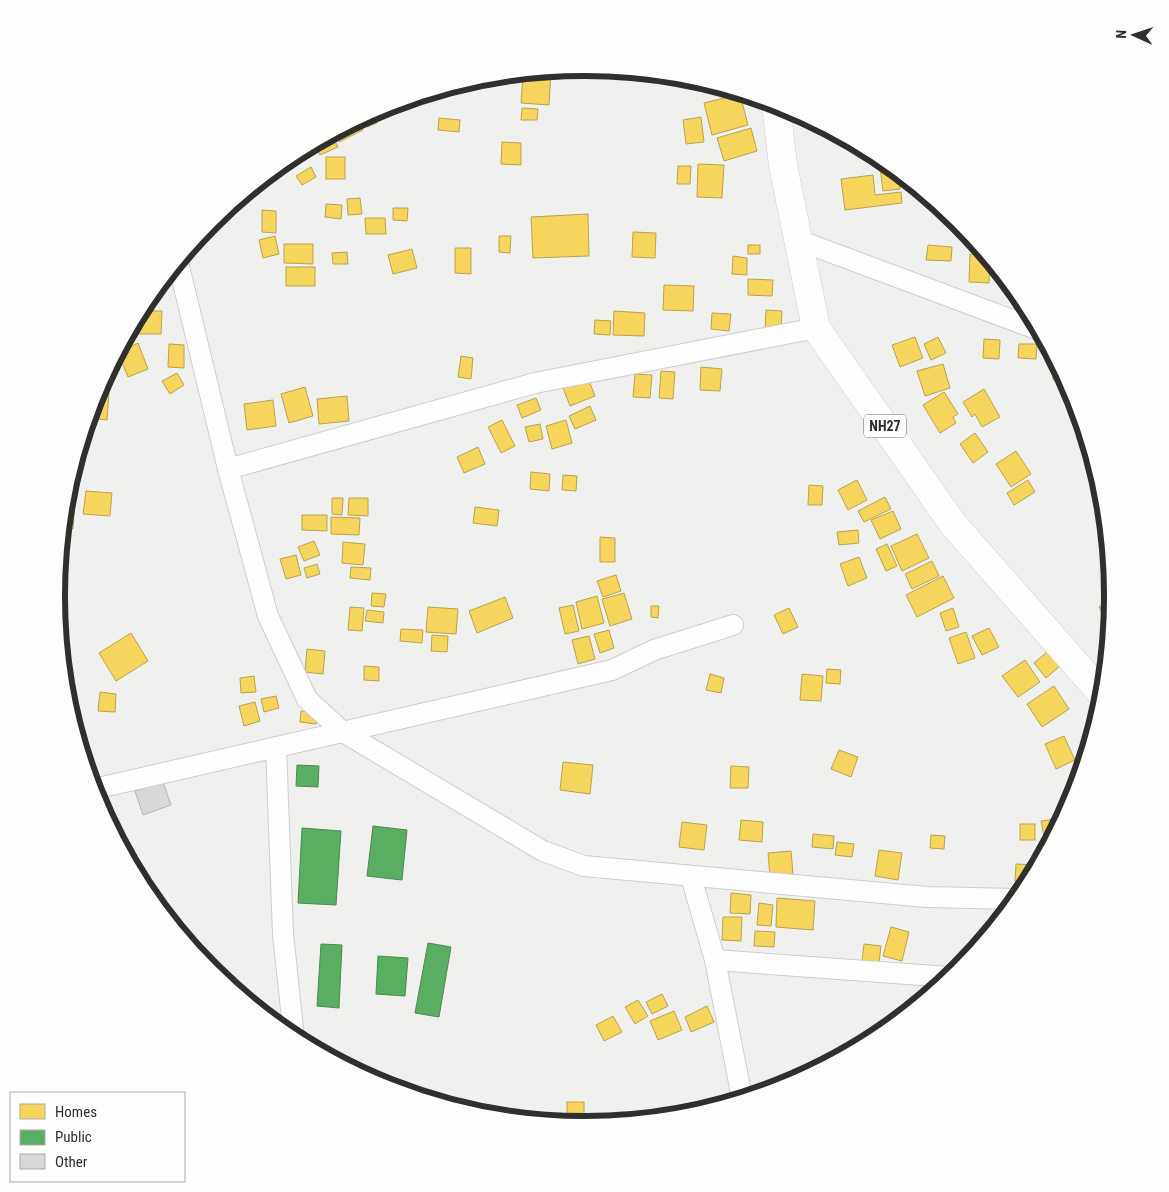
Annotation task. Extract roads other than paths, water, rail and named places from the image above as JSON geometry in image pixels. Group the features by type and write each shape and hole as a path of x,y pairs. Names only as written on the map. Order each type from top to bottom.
{"highway":[{"name":"NH27","path":"777,114 783,165 816,328 953,524 1096,687"}],"street":[{"path":"798,240 1028,326"},
{"path":"180,270 228,469 268,616 307,699 343,732 543,851 584,866 927,897 1007,898"},
{"path":"228,469 535,383 816,328"},
{"path":"102,786 612,670 654,650 733,625"},
{"path":"276,747 283,934 293,1026"},
{"path":"691,877 715,960 741,1091"},
{"path":"715,960 938,976"}]}
